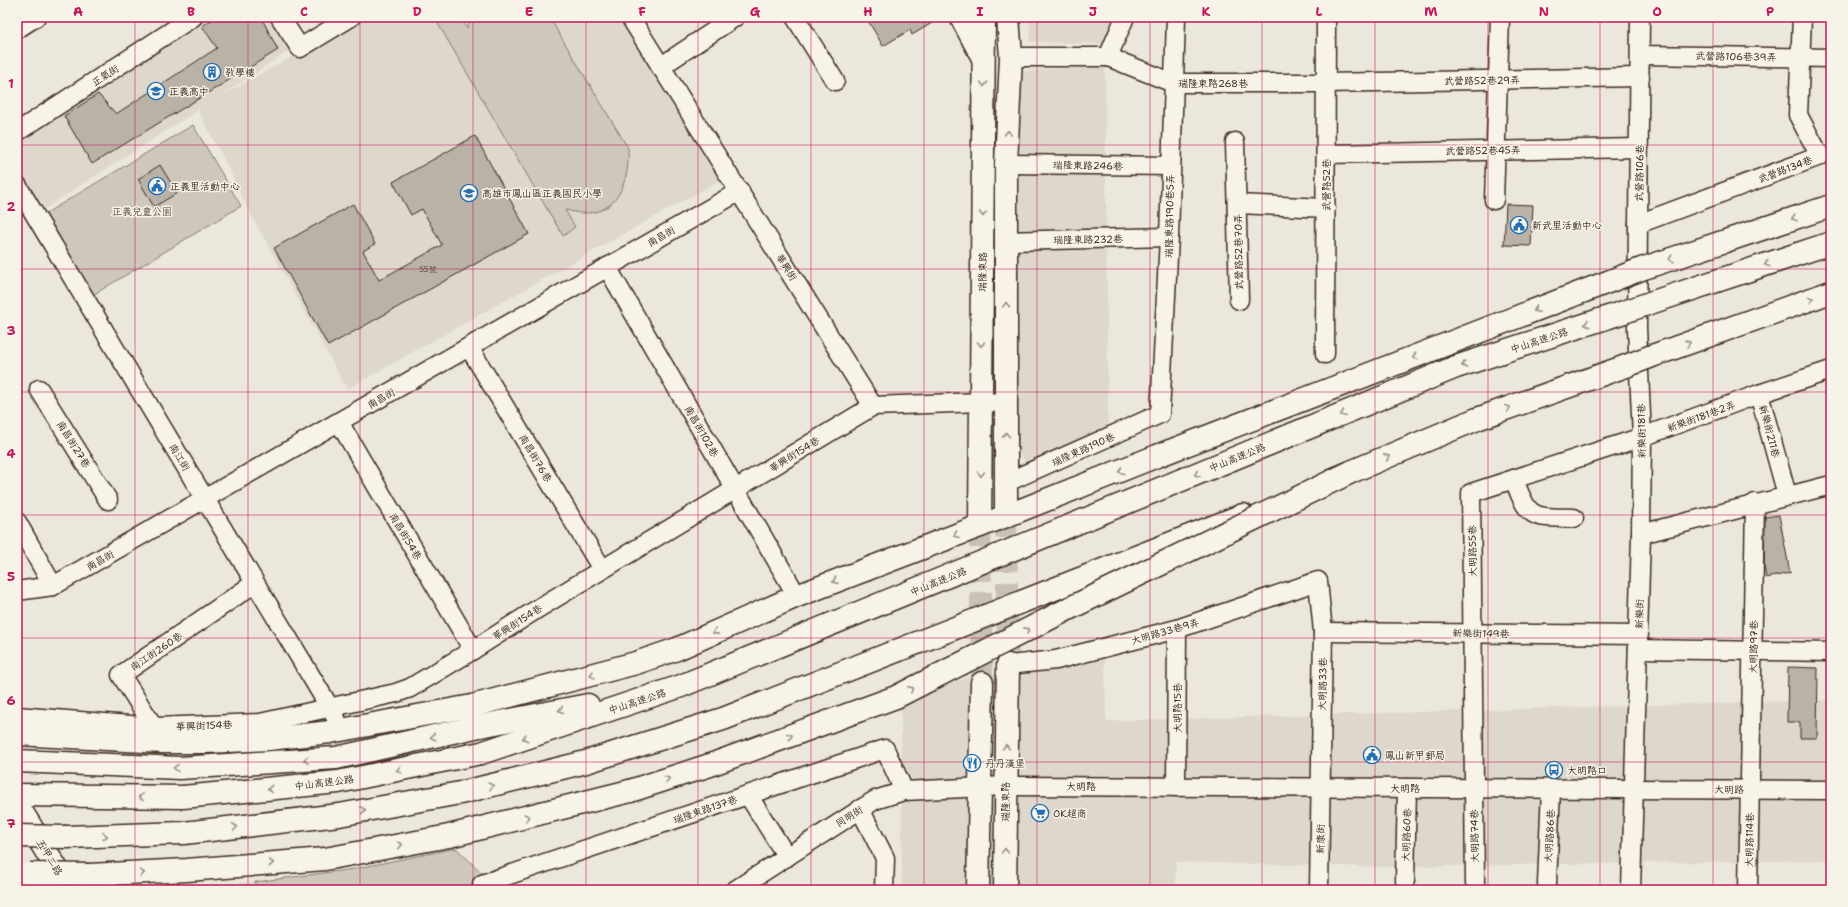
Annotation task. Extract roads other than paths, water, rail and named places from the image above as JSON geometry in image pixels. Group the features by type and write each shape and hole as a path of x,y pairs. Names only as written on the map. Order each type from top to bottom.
{"main road":[{"path":"961,17 984,59"},
{"name":"瑞隆東路","path":"980,526 985,17"},
{"name":"瑞隆東路","path":"985,17 1011,57"},
{"path":"1006,516 1006,164 1011,57 1008,17"},
{"path":"17,734 159,734 206,742 269,739 343,730 472,706 636,663 677,649 797,596 1644,268 1831,206"},
{"name":"中山高速公路","path":"17,795 183,797 338,782 481,753 681,686 1456,367 1631,320 1650,303 1831,243"},
{"path":"17,836 66,837 184,833 339,815 460,793 586,762 723,718 1351,472 1477,419 1831,292"},
{"path":"21,874 89,875 187,870 325,859 449,836 630,791 710,765 896,697 1068,609 1351,472"},
{"name":"瑞隆東路","path":"1005,890 1005,786 1008,665"},
{"path":"978,890 982,682"},
{"path":"19,762 180,768 336,758 475,727 681,686"},
{"name":"五甲二路","path":"17,804 70,890"}],"street":[{"path":"17,29 36,17"},
{"name":"正氣街","path":"17,132 193,17"},
{"path":"280,17 300,48 351,17"},
{"name":"華興街","path":"630,17 873,406"},
{"path":"660,67 735,17"},
{"path":"795,17 835,81"},
{"path":"1108,57 1125,17"},
{"name":"武營路52巷","path":"1325,354 1326,17"},
{"path":"1494,200 1500,17"},
{"name":"武營路106巷","path":"1631,320 1638,224 1640,17"},
{"name":"武營路134巷","path":"1638,224 1820,156 1798,115 1802,17"},
{"name":"瑞隆東路190巷5弄","path":"1160,414 1170,237 1170,166 1176,18"},
{"name":"武營路106巷39弄","path":"1640,55 1831,58"},
{"name":"瑞隆東路268巷","path":"1011,57 1108,57 1173,83 1325,83"},
{"name":"武營路52巷29弄","path":"1325,83 1640,77"},
{"name":"武營路52巷70弄","path":"1235,142 1239,300"},
{"name":"武營路52巷45弄","path":"1326,154 1639,148"},
{"name":"瑞隆東路246巷","path":"1006,164 1170,166"},
{"name":"南江街","path":"17,185 343,730"},
{"name":"南昌街","path":"17,591 53,586 740,191"},
{"name":"武營路52巷70弄","path":"1237,204 1326,208"},
{"name":"瑞隆東路232巷","path":"1006,241 1170,237"},
{"name":"南昌街102巷","path":"607,267 797,596"},
{"name":"新樂街181巷","path":"1631,320 1642,437 1641,534"},
{"name":"南昌街76巷","path":"469,347 602,569"},
{"name":"新樂街211巷","path":"1787,495 1759,394 1831,370"},
{"name":"南昌街27巷","path":"39,389 108,500"},
{"name":"新樂街181巷2弄","path":"1642,437 1759,394"},
{"path":"873,406 981,402 1006,403"},
{"name":"華興街154巷","path":"17,716 124,726 159,734 260,722 330,708 396,693 410,688 602,569 736,490 873,406"},
{"name":"瑞隆東路190巷","path":"1005,483 1160,414"},
{"name":"南昌街54巷","path":"338,422 473,650"},
{"name":"大明路55巷","path":"1473,788 1474,633 1471,493 1642,437"},
{"path":"1514,479 1521,498 1528,510 1541,517 1574,518"},
{"path":"1641,534 1755,503 1831,485"},
{"name":"大明路97巷","path":"1750,790 1755,503"},
{"path":"17,522 53,586"},
{"name":"新樂街","path":"1631,890 1641,534"},
{"name":"大明路33巷9弄","path":"1008,665 1056,660 1177,629 1318,581"},
{"name":"大明路33巷","path":"1318,581 1323,632 1321,787"},
{"name":"南江街260巷","path":"159,734 121,675 255,583"},
{"name":"大明路15巷","path":"1176,787 1177,629"},
{"name":"新樂街149巷","path":"1323,632 1474,633 1639,642 1753,651 1831,652"},
{"name":"瑞隆東路137巷","path":"485,887 886,748 904,791"},
{"name":"大明路","path":"979,787 1633,788 1831,790"},
{"name":"同明街","path":"735,890 875,800 904,791 979,787"},
{"name":"新康街","path":"1319,890 1321,787"},
{"name":"大明路60巷","path":"1405,881 1407,788"},
{"name":"大明路74巷","path":"1473,788 1475,883"},
{"name":"大明路86巷","path":"1547,884 1551,789"},
{"name":"大明路114巷","path":"1748,890 1750,790"},
{"path":"748,795 787,857"},
{"path":"860,810 885,858 884,890"}],"tunnel":[{"path":"1006,516 1008,665"},
{"path":"980,526 982,683"}],"place":[{"name":"教學樓","path":"212,72"},
{"name":"正義高中","path":"156,91"},
{"name":"正義里活動中心","path":"157,186"},
{"name":"高雄市鳳山區正義國民小學","path":"469,193"},
{"name":"新武里活動中心","path":"1519,225"},
{"name":"鳳山新甲郵局","path":"1372,755"},
{"name":"丹丹漢堡","path":"972,763"},
{"name":"大明路口","path":"1554,770"},
{"name":"OK超商","path":"1040,813"}],"park label":[{"name":"正義兒童公園","path":"142,211"}]}
